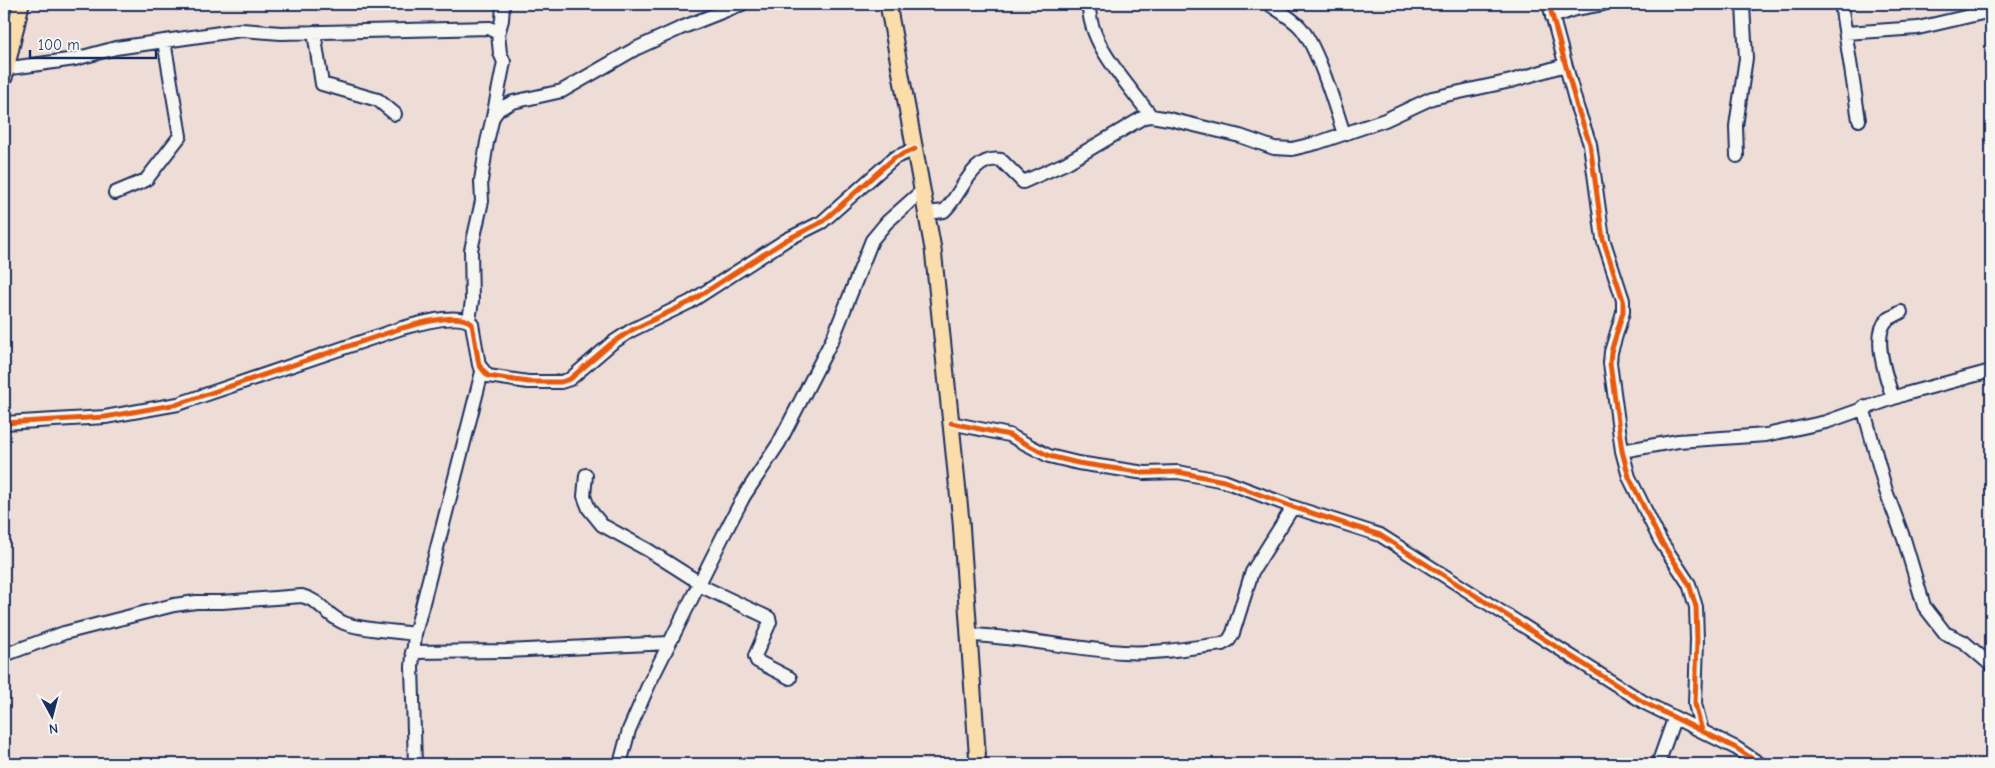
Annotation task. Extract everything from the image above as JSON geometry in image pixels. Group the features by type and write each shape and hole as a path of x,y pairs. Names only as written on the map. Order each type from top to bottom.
{"main road":[{"path":"5,71 20,4"},
{"path":"888,4 933,249 970,635 978,764"}],"street":[{"path":"504,4 498,34 500,53 504,62 481,181 482,202 470,250 472,301 468,320 474,328 479,365 482,372 488,376 528,382 561,382 570,380 612,343 632,330 690,302 786,240 822,222 894,158 915,149"},
{"path":"493,117 498,109 506,104 562,91 635,49 742,4"},
{"path":"1089,4 1089,18 1096,39 1151,116"},
{"path":"1269,4 1299,26 1307,38 1327,85 1344,134"},
{"path":"1549,4 1565,65 1590,144 1603,239 1623,300 1623,312 1611,352 1610,363 1622,451 1628,477 1660,540 1689,584 1694,599 1698,640 1695,704 1702,731"},
{"path":"1552,17 1568,11 1603,4"},
{"path":"1737,156 1736,126 1746,58 1743,6 1749,4"},
{"path":"1841,4 1859,120"},
{"path":"1846,33 1918,28 1991,11"},
{"path":"5,71 75,59 116,48 241,30 314,32 490,28 498,34"},
{"path":"314,32 322,84 378,100 395,114"},
{"path":"115,193 146,180 180,136 164,41"},
{"path":"927,213 944,211 973,171 988,160 1001,160 1023,182 1066,163 1135,121 1151,116 1240,136 1274,148 1292,149 1385,120 1432,98 1565,65"},
{"path":"498,92 506,96 524,99"},
{"path":"620,764 629,730 669,644 744,496 779,443 833,338 872,240 887,222 923,190"},
{"path":"1893,398 1883,364 1881,334 1886,321 1901,312"},
{"path":"4,423 105,417 178,404 402,328 438,320 468,320"},
{"path":"1622,451 1678,441 1766,435 1826,422 1863,407 1991,371"},
{"path":"415,764 412,652 415,634 482,372"},
{"path":"1863,407 1886,491 1904,539 1924,606 1945,633 1964,642 1991,665"},
{"path":"951,423 1009,435 1049,456 1078,464 1145,473 1178,472 1224,481 1293,507 1380,535 1629,693 1674,719 1736,748 1760,764"},
{"path":"586,475 584,496 589,509 602,525 648,550 700,584 769,618 770,622 755,656 757,661 790,678"},
{"path":"970,635 1124,652 1174,650 1222,644 1229,640 1233,634 1252,572 1293,507"},
{"path":"4,655 64,634 174,605 302,596 314,599 328,614 345,624 415,634"},
{"path":"412,652 489,652 669,644"},
{"path":"1658,764 1674,719"}],"cycle path":[{"path":"1549,4 1577,107 1590,144 1603,239 1623,300 1623,312 1611,352 1610,363 1622,451 1629,477 1660,540 1689,584 1696,607 1695,704 1702,731"},
{"path":"4,423 105,417 178,404 402,328 449,318 466,320 472,324 479,365 488,376 528,382 561,382 570,379 612,343 632,330 690,302 786,240 822,222 894,158 915,149"},
{"path":"951,423 1009,435 1049,456 1078,463 1145,473 1178,472 1224,481 1293,507 1380,535 1645,703 1736,748 1760,764"}]}
